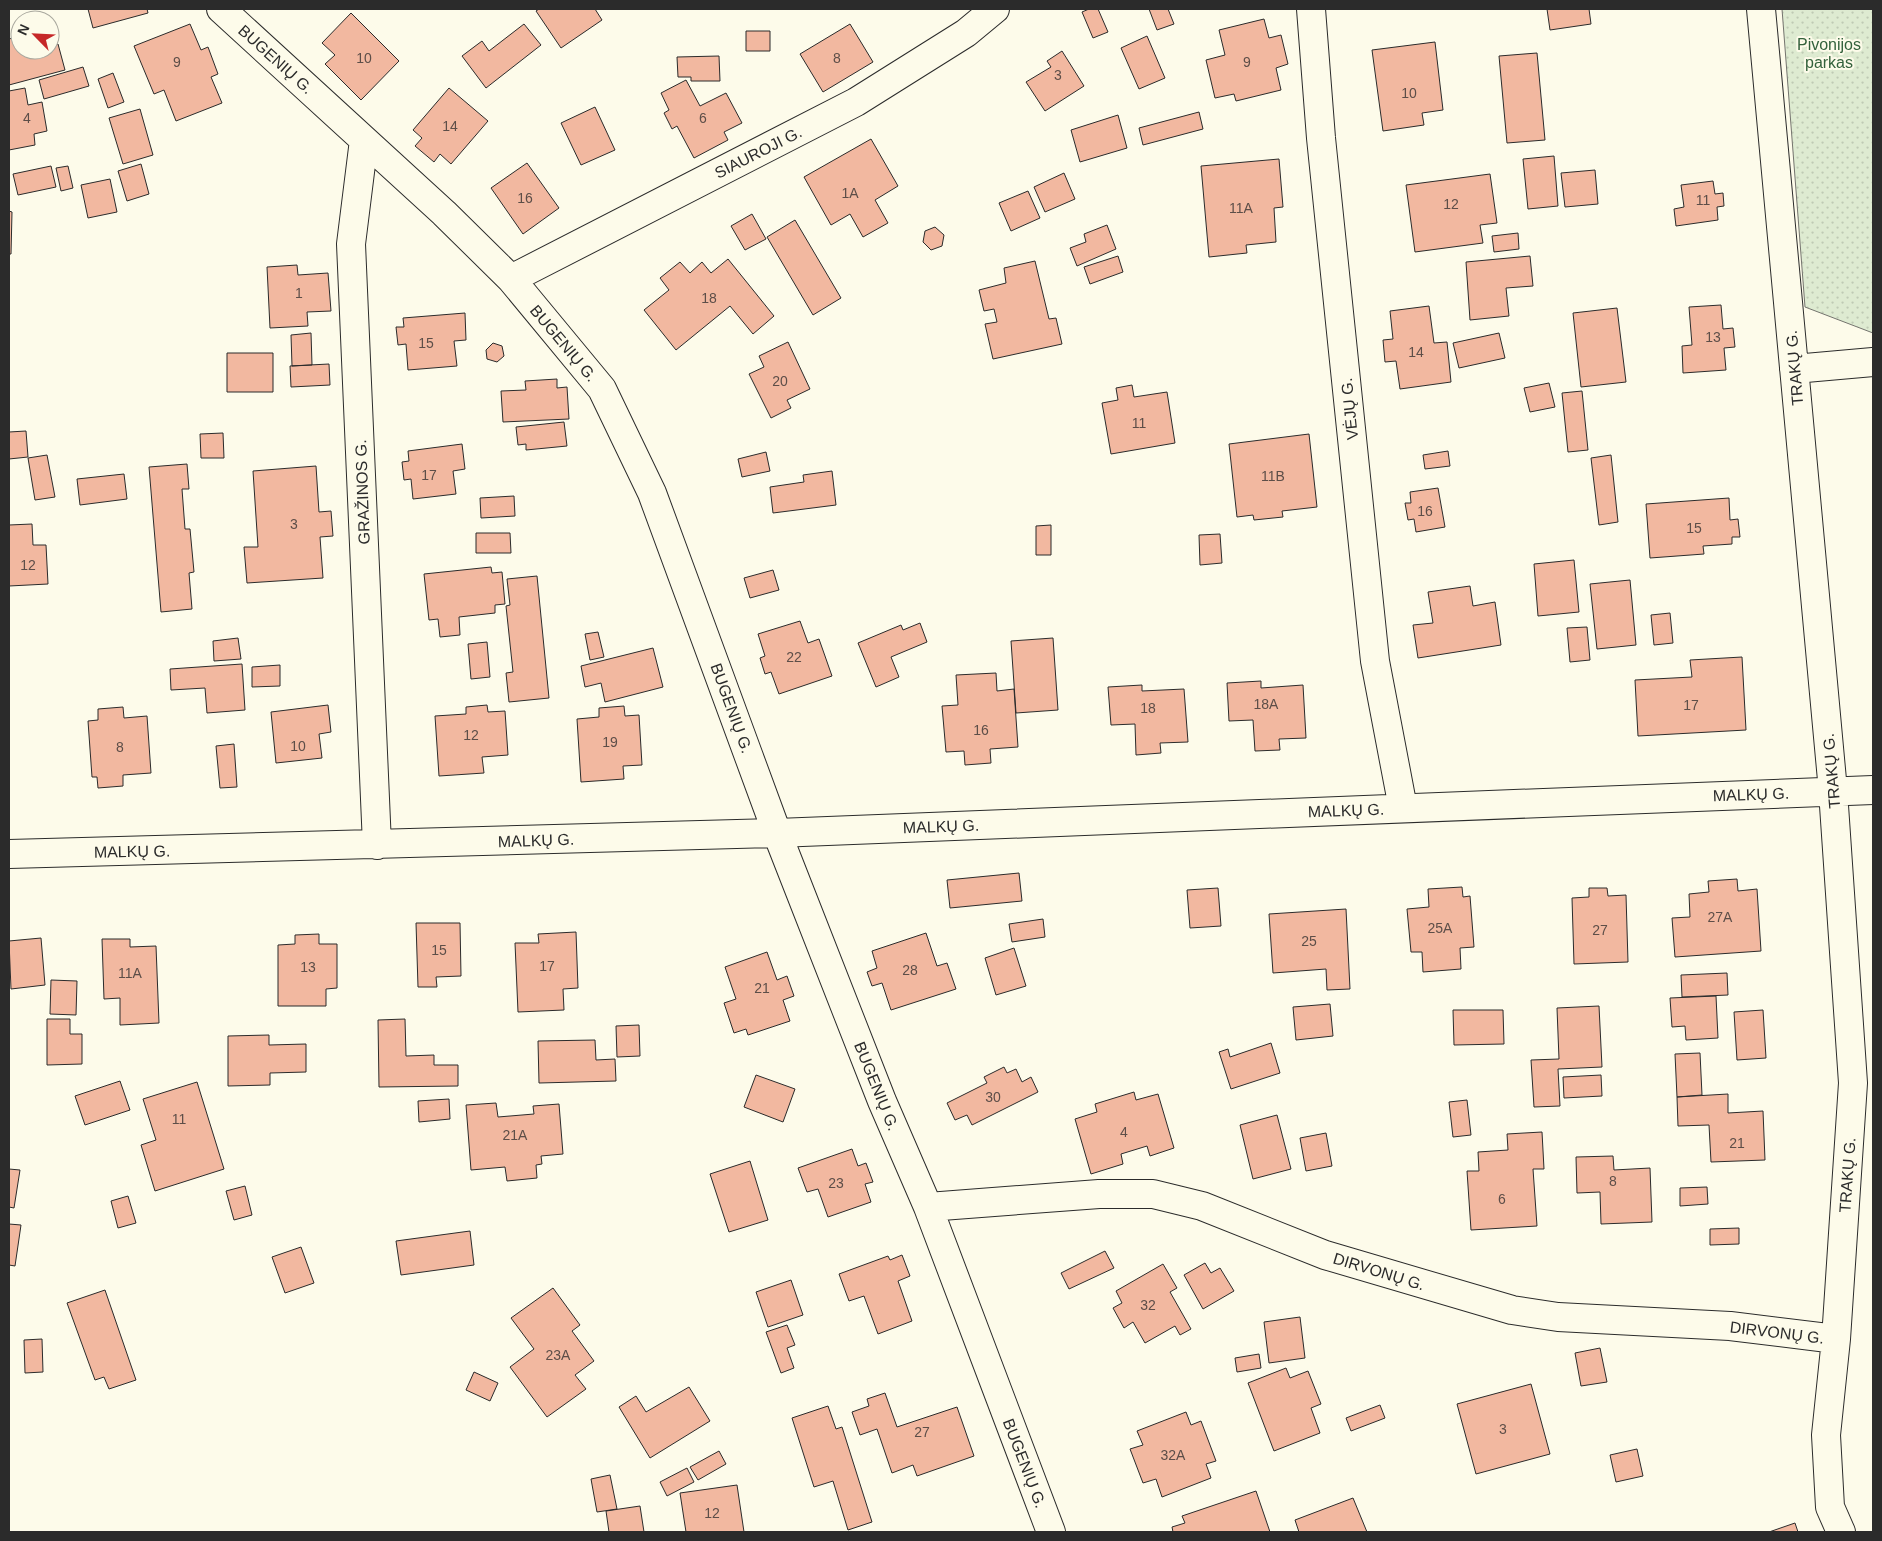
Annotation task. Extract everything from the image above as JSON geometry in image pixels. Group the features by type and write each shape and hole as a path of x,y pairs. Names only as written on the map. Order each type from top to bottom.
{"street":[{"name":"BUGENIŲ G.","path":"221,9 444,213 511,279 602,389 648,485 778,833 882,1101 928,1207 1051,1532"},
{"name":"SIAUROJI G.","path":"511,279 856,102 966,33 995,9"},
{"name":"VĖJŲ G.","path":"1311,9 1321,138 1375,661 1403,808"},
{"name":"TRAKŲ G.","path":"1761,9 1833,791 1853,1083 1836,1339 1826,1435 1830,1508 1841,1532"},
{"name":"GRAŽINOS G.","path":"364,140 351,244 377,845"},
{"path":"1794,369 1873,362"},
{"name":"MALKŲ G.","path":"9,854 778,833 1873,790"},
{"name":"DIRVONŲ G.","path":"928,1207 1100,1194 1153,1194 1202,1206 1325,1255 1512,1310 1558,1317 1730,1326 1836,1339"}],"green space":[{"name":"Pivonijos parkas","path":"1782,9 1873,9 1873,333 1805,307"}],"building":[{"path":"88,9 147,9 148,13 93,28"},
{"path":"539,9 595,9 602,20 561,48 536,11"},
{"path":"1089,9 1098,9 1108,32 1093,38 1082,12"},
{"path":"1149,9 1168,9 1174,24 1157,30"},
{"path":"1547,9 1589,9 1591,24 1550,30"},
{"path":"351,13 399,61 361,100 325,64 335,55 322,43"},
{"path":"1264,19 1269,38 1281,35 1288,64 1276,68 1281,90 1236,101 1234,94 1215,98 1206,60 1225,55 1219,30"},
{"path":"190,24 201,50 208,47 218,74 211,77 222,103 176,121 164,90 154,94 134,46"},
{"path":"524,24 541,45 486,88 462,56 482,41 489,51"},
{"path":"850,24 873,62 823,92 800,54"},
{"path":"746,31 770,31 770,51 746,51"},
{"path":"1147,36 1165,78 1139,89 1121,48"},
{"path":"9,39 10,60 60,60 60,51 65,70 9,85"},
{"path":"1435,42 1443,110 1422,113 1424,125 1383,131 1372,50"},
{"path":"1062,51 1084,86 1045,111 1026,82 1051,67 1047,61"},
{"path":"1537,53 1545,140 1507,143 1499,56"},
{"path":"719,56 720,81 691,81 691,77 678,77 677,57"},
{"path":"83,67 89,86 44,99 39,80"},
{"path":"113,73 124,102 108,108 98,79"},
{"path":"686,80 700,106 726,93 742,123 724,132 728,140 694,158 677,126 672,129 664,113 669,110 661,93"},
{"path":"25,88 28,105 42,102 47,131 34,134 35,145 9,150 9,91"},
{"path":"449,88 488,121 451,164 440,154 434,162 415,146 422,138 413,130"},
{"path":"595,107 615,150 581,165 561,123"},
{"path":"140,109 153,155 123,164 109,118"},
{"path":"1199,112 1203,129 1143,145 1139,128"},
{"path":"1118,115 1127,148 1080,162 1071,130"},
{"path":"871,139 898,186 875,200 888,223 863,237 850,214 831,225 804,177"},
{"path":"1554,156 1558,206 1528,209 1523,159"},
{"path":"1279,159 1283,207 1274,208 1276,242 1246,245 1247,253 1209,257 1201,166"},
{"path":"527,163 559,208 523,234 491,188"},
{"path":"141,164 149,194 127,201 118,171"},
{"path":"51,166 56,187 18,195 13,174"},
{"path":"68,166 73,188 61,191 56,168"},
{"path":"1595,170 1598,204 1565,207 1561,173"},
{"path":"1064,173 1075,199 1045,212 1034,187"},
{"path":"1490,174 1497,223 1480,225 1483,243 1415,252 1406,185"},
{"path":"110,179 117,212 88,218 81,185"},
{"path":"1713,181 1715,194 1723,193 1724,206 1717,207 1718,220 1676,226 1674,209 1684,207 1681,185"},
{"path":"1028,191 1040,218 1011,231 999,203"},
{"path":"9,211 12,212 11,254 9,254"},
{"path":"752,214 766,239 745,250 731,226"},
{"path":"795,220 841,298 813,315 767,237"},
{"path":"1107,225 1116,249 1077,266 1070,248 1086,242 1084,234"},
{"path":"935,227 944,235 942,246 931,250 923,242 925,231"},
{"path":"1518,233 1519,249 1494,252 1492,236"},
{"path":"1118,256 1123,272 1090,284 1084,267"},
{"path":"1530,256 1533,286 1506,288 1509,316 1470,320 1466,262"},
{"path":"728,259 774,316 753,334 730,306 676,350 644,310 669,290 660,278 680,262 690,273 702,262 711,273"},
{"path":"1035,261 1049,319 1056,318 1062,344 993,359 985,324 997,322 994,309 984,311 979,290 1006,283 1004,268"},
{"path":"297,265 298,275 328,273 331,311 307,312 308,326 270,328 267,267"},
{"path":"1721,305 1723,329 1733,328 1735,347 1724,348 1726,370 1683,373 1682,346 1692,345 1689,307"},
{"path":"1429,306 1434,343 1447,342 1451,382 1400,389 1396,361 1385,362 1383,340 1393,339 1390,311"},
{"path":"1617,308 1626,382 1581,387 1573,313"},
{"path":"465,313 466,340 454,341 457,366 408,370 406,344 398,345 396,327 404,327 403,318"},
{"path":"311,333 312,365 292,366 291,335"},
{"path":"1499,333 1505,358 1459,368 1453,343"},
{"path":"788,342 810,389 787,400 791,408 771,418 749,374 764,367 759,356"},
{"path":"493,343 502,346 504,356 497,362 487,359 486,350"},
{"path":"227,353 273,353 273,392 227,392"},
{"path":"329,364 330,385 291,387 290,366"},
{"path":"557,379 557,388 567,387 569,419 503,422 501,391 526,390 525,381"},
{"path":"1549,383 1555,407 1530,412 1524,388"},
{"path":"1132,385 1134,397 1167,392 1175,443 1111,454 1102,403 1118,400 1116,388"},
{"path":"1582,391 1588,450 1568,452 1562,393"},
{"path":"564,422 567,446 526,450 526,444 518,445 516,427"},
{"path":"26,431 28,457 9,459 9,432"},
{"path":"223,433 224,458 201,458 200,434"},
{"path":"1309,434 1317,507 1282,511 1283,517 1254,520 1253,515 1237,517 1229,444"},
{"path":"462,444 465,469 453,471 456,494 413,499 411,479 404,480 402,462 409,461 408,451"},
{"path":"1448,451 1450,466 1425,469 1423,455"},
{"path":"766,452 770,471 742,477 738,459"},
{"path":"47,455 55,497 35,500 28,458"},
{"path":"1611,455 1618,522 1599,525 1591,458"},
{"path":"187,464 189,489 182,489 185,529 190,529 194,572 189,573 192,609 161,612 149,467"},
{"path":"316,466 319,512 331,511 333,536 320,537 323,578 247,583 244,547 258,547 253,471"},
{"path":"832,471 836,505 773,513 770,487 804,482 803,475"},
{"path":"124,474 127,499 80,505 77,479"},
{"path":"1438,488 1445,527 1416,532 1414,519 1408,520 1405,503 1411,503 1410,492"},
{"path":"514,496 515,516 481,518 480,498"},
{"path":"1729,498 1730,520 1738,519 1740,537 1732,537 1732,544 1703,546 1704,554 1650,558 1646,504"},
{"path":"32,524 33,545 46,545 48,584 9,586 9,525"},
{"path":"1051,525 1051,555 1036,555 1036,526"},
{"path":"476,533 510,533 511,553 476,553"},
{"path":"1220,534 1222,563 1200,565 1199,535"},
{"path":"1574,560 1579,612 1538,616 1534,564"},
{"path":"491,567 492,573 502,572 505,604 495,605 495,613 459,617 460,635 440,637 438,619 429,620 424,574"},
{"path":"773,570 779,590 750,598 744,578"},
{"path":"537,576 549,698 509,702 506,673 513,672 506,606 510,605 507,579"},
{"path":"1630,580 1636,645 1597,649 1590,584"},
{"path":"1470,586 1473,606 1495,602 1501,645 1418,658 1413,625 1433,623 1428,592"},
{"path":"1670,613 1673,643 1654,645 1651,615"},
{"path":"800,621 808,643 819,639 832,676 779,694 771,672 765,674 760,658 765,656 758,634"},
{"path":"920,623 927,642 891,657 899,677 876,687 858,643 901,625 903,630"},
{"path":"1587,627 1590,660 1570,662 1567,628"},
{"path":"598,632 604,657 590,660 585,634"},
{"path":"238,638 241,659 214,661 213,641"},
{"path":"1053,638 1058,710 1016,713 1011,641"},
{"path":"487,642 490,677 471,679 468,644"},
{"path":"653,648 663,687 605,702 601,683 585,687 581,666"},
{"path":"1742,657 1746,730 1638,736 1635,680 1692,677 1690,660"},
{"path":"242,664 245,710 207,713 205,688 171,690 170,669"},
{"path":"280,665 280,686 252,687 252,667"},
{"path":"996,673 997,691 1014,689 1018,747 990,749 991,763 965,765 964,751 946,752 942,706 958,705 956,675"},
{"path":"1261,681 1261,688 1303,685 1306,738 1279,739 1280,750 1255,751 1253,720 1229,721 1227,683"},
{"path":"1142,685 1142,691 1184,689 1188,742 1160,743 1161,753 1136,755 1135,724 1111,725 1108,687"},
{"path":"328,705 331,732 319,734 322,758 276,763 271,712"},
{"path":"487,705 488,712 505,711 508,755 482,757 484,773 439,776 435,716 466,714 466,707"},
{"path":"624,706 625,716 639,715 642,765 623,766 624,779 581,782 577,719 599,717 599,708"},
{"path":"123,707 124,718 147,716 151,773 123,775 123,786 98,788 97,777 92,777 88,721 98,720 98,709"},
{"path":"234,744 237,787 220,788 216,746"},
{"path":"1019,873 1022,901 950,908 947,880"},
{"path":"1737,879 1738,891 1757,889 1761,951 1675,957 1672,918 1690,917 1689,894 1709,892 1708,881"},
{"path":"1462,887 1463,897 1470,896 1474,947 1460,948 1461,969 1423,972 1422,952 1411,952 1407,909 1429,907 1428,889"},
{"path":"1218,888 1221,926 1190,928 1187,890"},
{"path":"1589,888 1607,888 1608,896 1626,895 1628,962 1574,964 1572,898 1589,897"},
{"path":"1346,909 1350,989 1327,990 1326,969 1273,973 1269,914"},
{"path":"1043,919 1045,937 1012,942 1009,924"},
{"path":"416,923 460,923 461,976 436,977 437,987 418,987"},
{"path":"576,932 578,988 563,989 564,1010 518,1012 515,943 539,943 538,934"},
{"path":"926,933 937,966 947,963 956,989 891,1010 882,983 872,986 867,972 877,968 872,951"},
{"path":"319,934 319,944 337,944 337,988 326,989 326,1006 278,1006 278,945 295,944 295,935"},
{"path":"41,938 45,985 11,989 9,941"},
{"path":"102,939 130,939 130,947 156,946 159,1023 120,1025 120,998 104,999"},
{"path":"1014,948 1026,986 996,995 985,958"},
{"path":"767,952 777,980 787,976 794,996 783,1000 790,1021 748,1035 746,1029 734,1033 724,1003 736,999 725,967"},
{"path":"1727,973 1728,995 1682,997 1681,975"},
{"path":"51,980 77,981 76,1015 50,1014"},
{"path":"1716,996 1718,1038 1686,1040 1685,1026 1672,1027 1670,998"},
{"path":"1330,1004 1333,1036 1296,1040 1293,1007"},
{"path":"1599,1006 1602,1067 1558,1069 1560,1106 1534,1107 1531,1060 1559,1059 1557,1008"},
{"path":"1453,1010 1503,1010 1504,1044 1454,1045"},
{"path":"1763,1010 1766,1058 1737,1060 1734,1012"},
{"path":"47,1019 70,1019 70,1034 82,1034 82,1064 47,1065"},
{"path":"405,1019 406,1056 434,1055 434,1065 458,1065 458,1086 379,1087 378,1020"},
{"path":"639,1025 640,1056 617,1057 616,1026"},
{"path":"269,1035 269,1045 306,1044 306,1072 270,1073 270,1085 228,1086 228,1036"},
{"path":"595,1040 596,1060 615,1059 616,1081 539,1083 538,1041"},
{"path":"1271,1043 1280,1073 1231,1089 1219,1052 1228,1049 1230,1057"},
{"path":"1700,1053 1702,1095 1677,1097 1675,1054"},
{"path":"1004,1067 1007,1073 1016,1069 1022,1082 1031,1077 1038,1092 972,1125 967,1115 955,1120 947,1103 987,1083 984,1077"},
{"path":"756,1075 795,1089 783,1122 744,1107"},
{"path":"1601,1075 1602,1096 1564,1098 1563,1077"},
{"path":"120,1081 130,1110 85,1125 75,1096"},
{"path":"197,1082 224,1169 155,1191 141,1145 156,1140 143,1099"},
{"path":"1134,1092 1136,1100 1158,1094 1174,1148 1150,1156 1147,1146 1121,1154 1123,1164 1091,1174 1075,1119 1097,1112 1095,1104"},
{"path":"1728,1094 1728,1113 1763,1111 1765,1160 1711,1162 1709,1125 1678,1126 1677,1097"},
{"path":"449,1099 450,1119 419,1122 418,1101"},
{"path":"1467,1100 1471,1135 1453,1137 1449,1102"},
{"path":"496,1103 498,1117 534,1114 533,1106 559,1104 563,1154 541,1156 542,1164 536,1165 537,1178 507,1181 505,1167 471,1170 466,1105"},
{"path":"1277,1115 1291,1169 1253,1179 1240,1125"},
{"path":"1542,1132 1544,1169 1533,1169 1537,1226 1471,1230 1467,1171 1479,1171 1478,1152 1508,1150 1507,1134"},
{"path":"1326,1133 1332,1166 1306,1171 1300,1138"},
{"path":"852,1149 858,1166 866,1163 873,1182 865,1184 871,1202 828,1217 818,1189 807,1192 798,1168"},
{"path":"1613,1156 1614,1170 1650,1168 1652,1222 1601,1224 1600,1192 1577,1193 1576,1157"},
{"path":"750,1161 768,1220 729,1232 710,1174"},
{"path":"9,1169 20,1170 14,1208 9,1207"},
{"path":"245,1186 252,1215 234,1220 226,1191"},
{"path":"1707,1187 1708,1204 1680,1206 1680,1188"},
{"path":"128,1196 136,1223 118,1228 111,1201"},
{"path":"9,1224 21,1225 15,1266 9,1265"},
{"path":"1739,1228 1739,1244 1710,1245 1710,1229"},
{"path":"470,1231 474,1265 401,1275 396,1241"},
{"path":"301,1247 314,1283 285,1293 272,1257"},
{"path":"1105,1251 1114,1268 1069,1289 1061,1273"},
{"path":"902,1255 910,1276 898,1281 912,1321 878,1334 864,1296 849,1301 839,1274 888,1256 890,1260"},
{"path":"1205,1263 1211,1273 1220,1268 1234,1291 1203,1309 1184,1275"},
{"path":"1163,1264 1177,1288 1170,1292 1191,1329 1180,1335 1175,1326 1145,1343 1133,1322 1124,1328 1113,1308 1122,1303 1116,1291"},
{"path":"791,1280 803,1315 768,1327 756,1292"},
{"path":"553,1288 580,1325 572,1331 594,1361 575,1375 586,1389 547,1417 510,1367 534,1349 511,1318"},
{"path":"105,1290 136,1380 109,1389 104,1377 95,1380 67,1303"},
{"path":"1300,1317 1305,1358 1269,1363 1264,1322"},
{"path":"787,1325 795,1345 787,1348 794,1368 781,1373 766,1332"},
{"path":"42,1339 43,1372 25,1373 24,1340"},
{"path":"1600,1348 1607,1382 1581,1386 1575,1353"},
{"path":"1259,1354 1261,1368 1237,1372 1235,1358"},
{"path":"1286,1368 1290,1378 1308,1371 1321,1404 1311,1408 1320,1433 1274,1451 1248,1383"},
{"path":"474,1372 498,1383 490,1401 466,1390"},
{"path":"1531,1384 1550,1454 1476,1474 1457,1404"},
{"path":"689,1387 710,1421 650,1458 619,1407 636,1396 646,1412"},
{"path":"885,1393 897,1427 957,1407 974,1456 917,1476 913,1465 892,1473 877,1429 860,1435 852,1412 869,1406 867,1399"},
{"path":"1380,1405 1385,1418 1351,1431 1346,1418"},
{"path":"828,1406 836,1429 842,1427 872,1522 848,1530 833,1481 814,1487 792,1418"},
{"path":"1186,1412 1191,1425 1201,1421 1216,1461 1206,1464 1211,1478 1162,1497 1156,1479 1143,1483 1130,1449 1143,1445 1137,1431"},
{"path":"1637,1449 1643,1476 1616,1482 1610,1455"},
{"path":"719,1451 726,1464 698,1480 690,1467"},
{"path":"687,1468 694,1482 667,1496 660,1482"},
{"path":"610,1475 617,1509 597,1512 591,1479"},
{"path":"737,1485 744,1532 686,1532 680,1493"},
{"path":"1256,1491 1270,1532 1173,1532 1172,1527 1185,1523 1182,1516"},
{"path":"1353,1498 1367,1532 1299,1532 1295,1520"},
{"path":"640,1506 644,1532 609,1532 606,1511"},
{"path":"1795,1523 1798,1532 1769,1532"}]}
